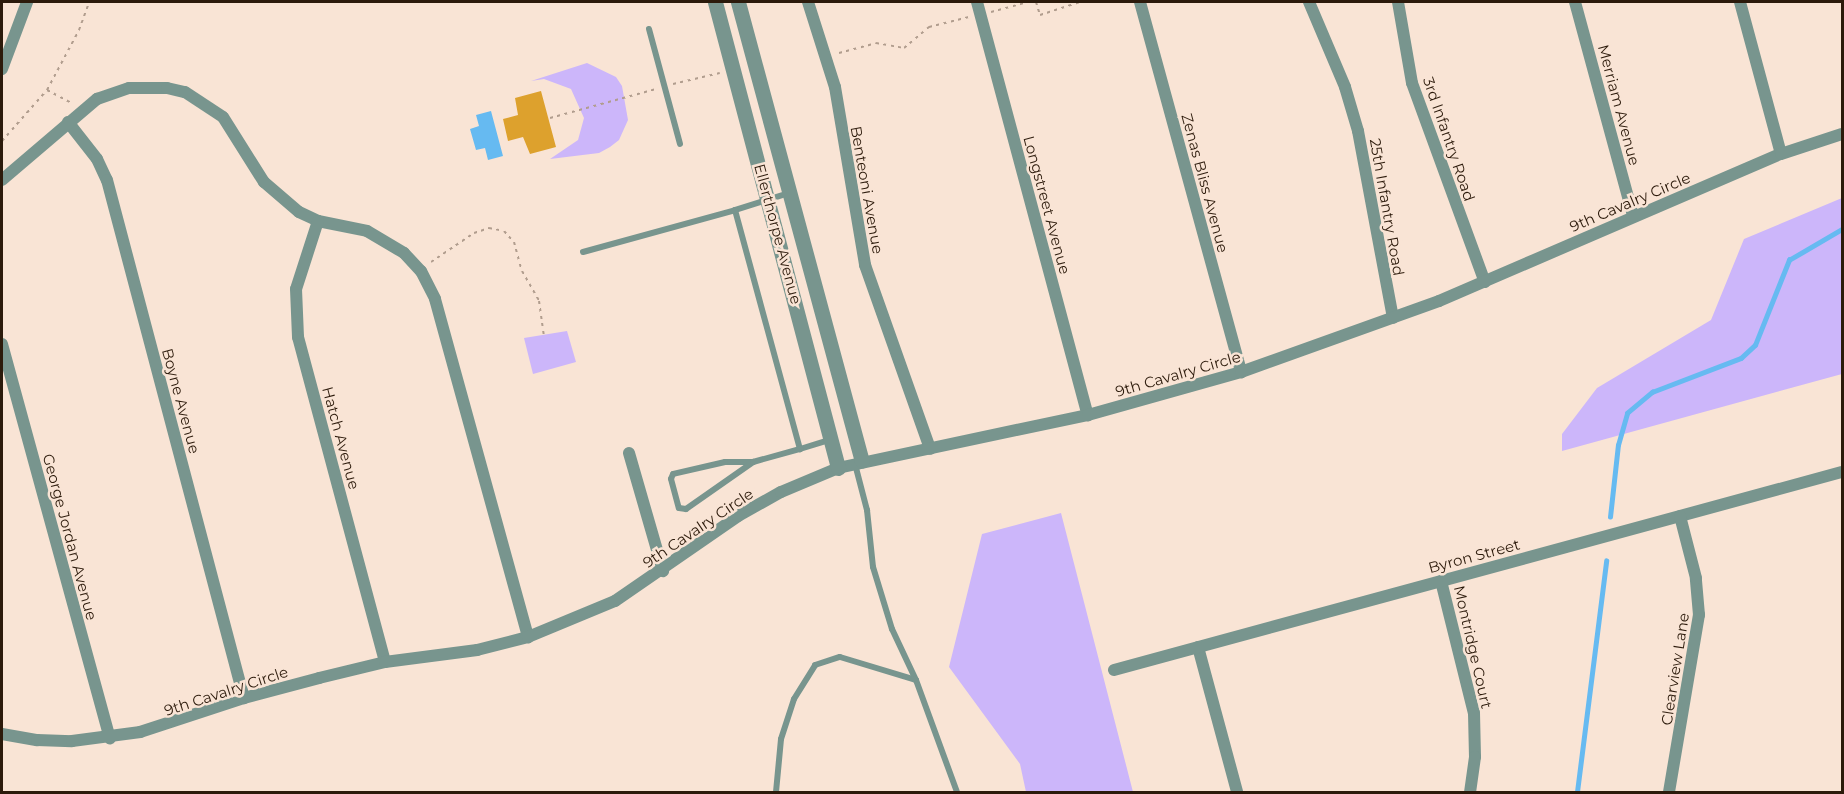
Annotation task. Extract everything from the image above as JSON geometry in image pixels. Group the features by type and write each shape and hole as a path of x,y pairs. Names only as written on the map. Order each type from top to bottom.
{"street":[{"path":"2,69 27,2"},
{"name":"Ellerthorpe Avenue","path":"715,2 833,439 838,468"},
{"name":"Ellerthorpe Avenue","path":"738,2 859,463"},
{"name":"Benteoni Avenue","path":"808,2 827,57 865,265 930,448"},
{"name":"Longstreet Avenue","path":"977,2 1088,415"},
{"name":"Zenas Bliss Avenue","path":"1140,2 1241,372"},
{"name":"25th Infantry Road","path":"1309,2 1345,87 1358,131 1393,318"},
{"name":"3rd Infantry Road","path":"1398,2 1412,83 1485,282"},
{"name":"Merriam Avenue","path":"1575,2 1633,216"},
{"path":"1740,2 1781,154"},
{"path":"2,180 80,110 97,99 129,88 147,86 184,92 224,117 237,134 258,174 278,197 318,221 367,231 404,253 430,285 528,637"},
{"name":"Boyne Avenue","path":"68,122 97,159 107,180 244,698"},
{"name":"9th Cavalry Circle","path":"2,734 37,740 110,738 185,720 244,698 385,663 477,650 528,637 615,602 663,571 738,516 781,492 838,468 1088,415 1241,372 1393,318 1485,282 1633,216 1781,154 1842,134"},
{"name":"Hatch Avenue","path":"318,221 296,289 298,338 385,663"},
{"name":"George Jordan Avenue","path":"2,344 110,738"},
{"path":"629,453 663,571"},
{"name":"Byron Street","path":"1114,670 1842,472"},
{"name":"Clearview Lane","path":"1670,792 1699,615 1696,578 1680,516"},
{"name":"Montridge Court","path":"1442,581 1474,713 1475,757 1470,792"},
{"path":"1197,647 1237,792"}],"lane":[{"path":"649,29 680,144"},
{"path":"583,252 789,193"},
{"path":"735,210 800,449"},
{"path":"753,462 686,509 680,508 671,479 673,474 725,462 753,462 833,439"},
{"path":"859,463 873,567 892,629 916,680 957,792"},
{"path":"776,792 781,739 794,699 815,664 840,657 916,680"}],"path":[{"path":"2,141 47,90 78,30 89,2"},
{"path":"827,57 876,43 904,48 929,27 1029,2"},
{"path":"1036,2 1040,15 1080,2"},
{"path":"550,118 720,72"},
{"path":"47,90 80,110"},
{"path":"429,264 474,233 489,228 504,231 514,242 522,271 539,302 544,337"}],"shaded area":[{"path":"587,63 616,77 622,86 628,120 619,140 599,153 550,159 578,140 584,118 571,89 544,79 531,81"},
{"path":"1842,198 1842,374 1562,451 1562,434 1597,388 1711,320 1744,239"},
{"path":"567,331 576,362 533,374 524,338"},
{"path":"1061,513 1133,792 1026,792 1020,764 949,667 982,534"}],"water":[{"path":"491,111 503,156 488,160 485,148 476,150 470,129 479,126 476,115"}],"building":[{"path":"541,91 556,147 530,154 523,137 508,141 503,119 518,115 515,98"}],"waterway":[{"path":"1610,517 1618,445 1627,413 1652,392 1741,358 1755,345 1789,260 1842,229"},
{"path":"1577,792 1606,561"}]}
